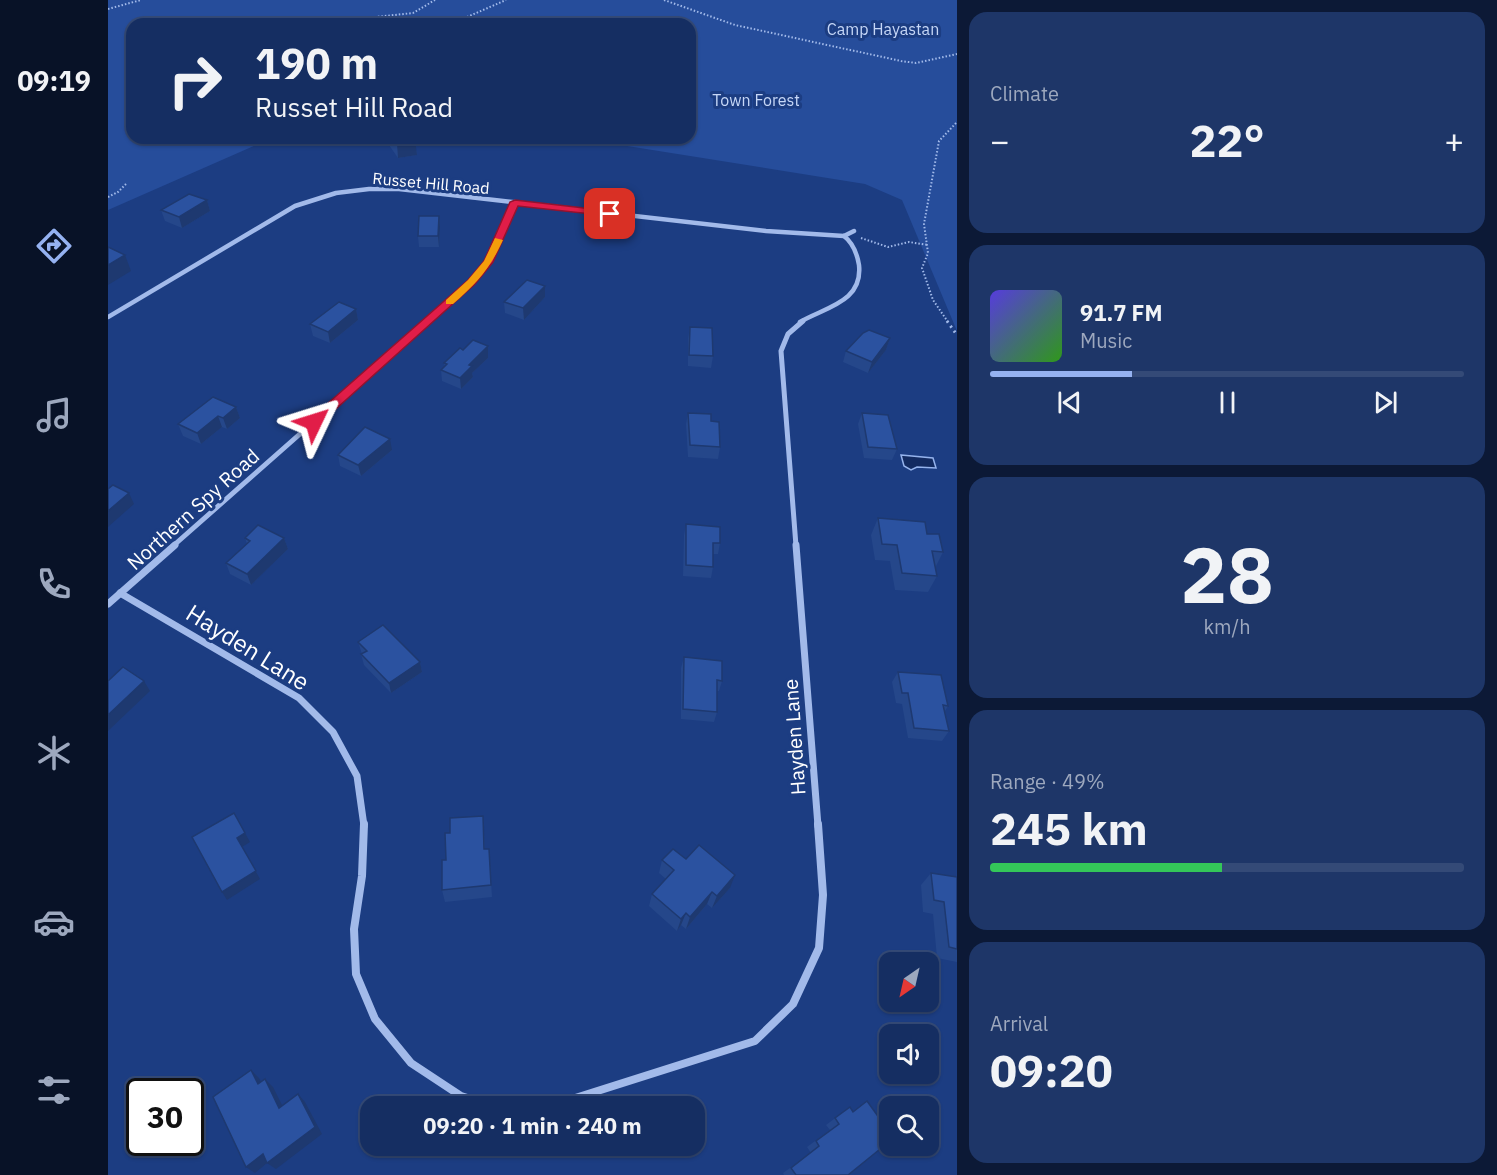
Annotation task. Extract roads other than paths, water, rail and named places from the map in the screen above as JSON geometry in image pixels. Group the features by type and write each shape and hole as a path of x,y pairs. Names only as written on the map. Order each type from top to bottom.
{"street":[{"name":"Russet Hill Road","path":"108,317 296,206 336,193 369,189 399,189 745,229 844,236"},
{"name":"Northern Spy Road","path":"108,604 472,282 488,262 515,202"},
{"path":"844,236 854,231"},
{"name":"Hayden Lane","path":"587,1096 755,1041 793,1004 819,948 823,895 781,351 787,335 799,321 839,303 849,297 856,287 861,277 861,268 854,246 844,236"},
{"name":"Hayden Lane","path":"120,593 299,698 333,732 357,776 365,832 362,876 354,929 356,974 375,1019 411,1063 461,1096"}],"park label":[{"name":"Camp Hayastan","path":"883,29"},
{"name":"Town Forest","path":"756,100"}]}
